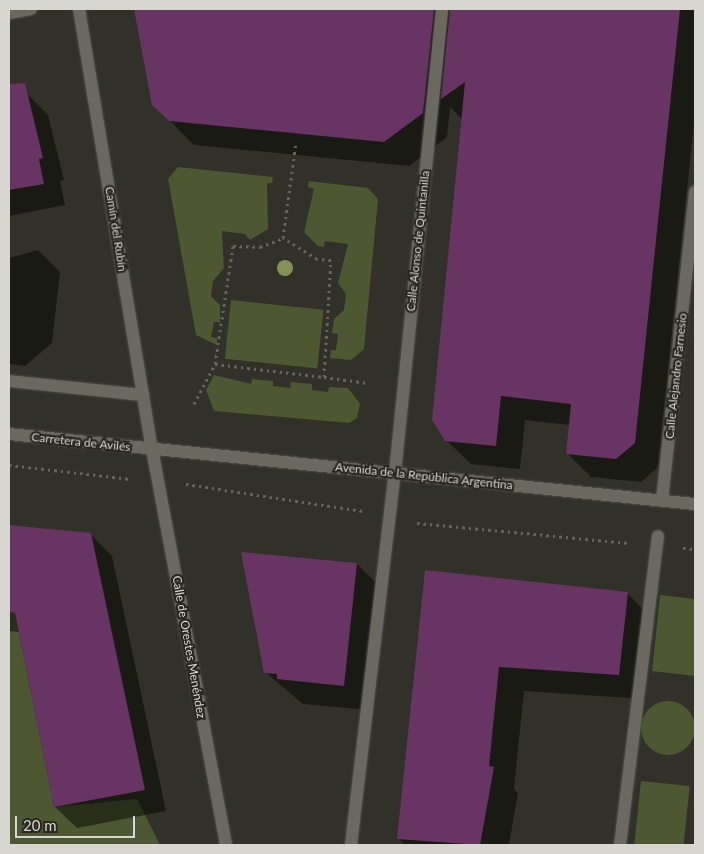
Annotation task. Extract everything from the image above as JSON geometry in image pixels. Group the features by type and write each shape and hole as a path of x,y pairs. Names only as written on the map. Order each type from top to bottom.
{"street":[{"path":"9,13 31,9"},
{"name":"Camín del Rubín","path":"80,9 152,449"},
{"name":"Calle Alonso de Quintanilla","path":"351,845 395,473 442,9"},
{"name":"Calle Alejandro Farnesio","path":"662,501 695,192"},
{"path":"9,381 143,395"},
{"name":"Carretera de Avilés","path":"9,434 152,449"},
{"name":"Avenida de la República Argentina","path":"152,449 695,504"},
{"name":"Calle de Orestes Menéndez","path":"152,449 226,845"},
{"path":"620,845 657,541"}],"path":[{"path":"282,238 296,142"},
{"path":"194,404 215,364 233,246 260,247 282,238"},
{"path":"282,238 317,258 331,260 324,377"},
{"path":"215,364 368,383"},
{"path":"9,465 348,506 389,520 657,541 695,549"}],"green space":[{"path":"178,167 273,177 272,183 267,183 268,229 250,240 245,234 222,231 224,268 213,281 211,296 220,305 220,322 214,322 211,337 217,338 217,345 196,335 168,179"},
{"path":"309,181 368,188 378,199 364,349 351,360 330,358 331,350 336,350 338,334 332,333 334,319 344,310 346,294 338,283 348,244 325,241 324,247 318,246 304,232 314,189 308,187"},
{"path":"231,300 323,310 317,368 225,359"},
{"path":"214,375 251,384 252,379 273,381 273,386 290,388 291,382 312,384 312,390 328,392 329,387 348,388 360,404 357,418 349,423 214,411 206,390"},
{"path":"660,595 695,599 695,676 652,671"},
{"path":"9,612 15,613 54,807 137,799 160,845 9,845"},
{"path":"663,701 673,701 683,705 691,713 695,728 691,743 683,751 673,755 663,755 653,751 645,743 641,733 641,723 645,713 653,705"},
{"path":"641,781 690,786 684,845 634,845"}],"building":[{"path":"134,9 434,9 423,113 384,142 169,121 152,105"},
{"path":"450,9 680,9 635,443 616,459 566,454 571,404 501,396 496,446 445,441 432,420 465,82 441,99"},
{"path":"25,83 43,158 39,159 44,184 9,190 9,84"},
{"path":"9,525 91,533 145,790 54,807 15,613 9,612"},
{"path":"241,552 357,563 344,686 277,679 277,674 264,673"},
{"path":"425,570 628,592 619,675 499,667 489,766 494,767 480,845 397,839"}]}
